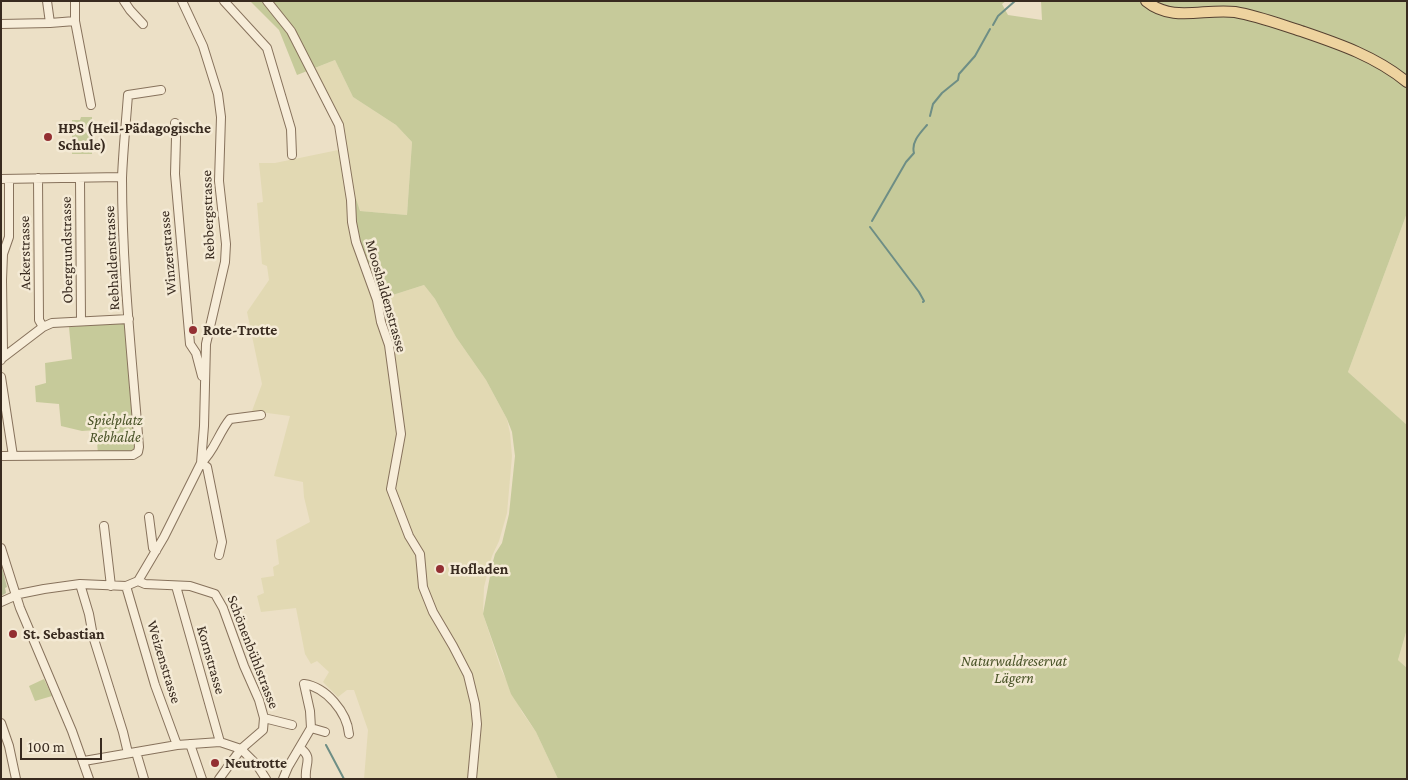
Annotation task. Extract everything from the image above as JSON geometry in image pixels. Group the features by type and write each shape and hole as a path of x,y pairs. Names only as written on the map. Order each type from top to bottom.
{"main road":[{"path":"1146,1 1162,10 1178,14 1220,11 1260,17 1366,55 1384,65 1407,82"}],"street":[{"path":"47,1 50,23"},
{"path":"75,1 75,21 91,105"},
{"path":"124,1 143,24"},
{"name":"Rebbergstrasse","path":"138,581 156,551 201,462 206,344 225,262 226,244 219,182 221,117 218,94 203,46 182,1"},
{"path":"224,1 267,48 292,129 292,155"},
{"name":"Mooshaldenstrasse","path":"267,1 291,31 339,125 356,242 377,300 381,322 389,345 393,372 400,434 391,489 409,536 420,554 423,587 433,612 468,675 475,704 477,724 472,779"},
{"path":"1,24 75,21"},
{"name":"Rebhaldenstrasse","path":"13,456 133,455 138,452 124,249 122,177 128,95 161,90"},
{"name":"Winzerstrasse","path":"175,123 175,174 190,344 196,353 202,376 204,376"},
{"path":"2,359 4,351 3,254 9,237 5,179 122,177"},
{"name":"Ackerstrasse","path":"38,178 40,320 43,327"},
{"name":"Obergrundstrasse","path":"80,179 81,321"},
{"path":"2,359 43,327 52,323 129,319"},
{"path":"1,377 13,456 1,456"},
{"name":"Rebbergstrasse","path":"201,462 206,458 230,419 261,415"},
{"path":"201,462 208,467 222,542 219,555"},
{"path":"148,517 156,551"},
{"path":"104,526 112,586"},
{"path":"1,548 16,596 84,761 89,779"},
{"path":"1,602 44,589 80,584 126,586 138,581"},
{"name":"Schönenbühlstrasse","path":"138,581 145,584 190,586 215,594 224,608 264,718 262,730 241,750 219,779"},
{"path":"80,584 89,614 95,645 123,732 144,779"},
{"name":"Weizenstrasse","path":"126,586 155,684 177,745"},
{"name":"Kornstrasse","path":"176,586 220,742"},
{"path":"283,779 311,728 310,711 304,684 316,688 338,706 345,717 349,734"},
{"path":"264,718 292,725"},
{"path":"1,723 9,746 16,779"},
{"path":"311,728 325,732"},
{"path":"84,761 177,745 220,742 241,750 258,765 266,779"},
{"path":"190,744 202,779"},
{"path":"300,748 307,753 308,757 305,772 306,779"}],"shaded area":[{"path":"335,60 353,97 396,125 412,142 407,215 360,211 377,300 424,285 435,299 456,337 486,380 507,419 512,456 507,513 499,541 492,556 484,587 483,614 501,669 522,712 536,732 558,779 364,779 368,730 354,690 347,690 338,697 323,682 329,672 317,661 311,664 305,654 296,608 261,612 257,596 264,593 261,578 274,576 273,567 279,564 276,540 310,522 304,497 303,482 274,476 290,416 252,411 262,384 247,312 269,280 267,266 262,264 257,203 263,202 259,163 275,163 343,149 339,125 310,70"},
{"path":"1407,213 1407,425 1348,372"},
{"path":"1407,629 1407,668 1398,660"}],"green space":[{"name":"Naturwaldreservat Lägern","path":"250,1 1006,1 1002,4 1008,15 1042,20 1041,1 1407,1 1407,213 1348,372 1407,425 1407,629 1398,660 1407,668 1407,779 558,779 536,732 511,694 483,614 492,565 495,554 502,543 509,514 515,456 512,432 486,380 456,337 435,299 424,285 377,300 362,261 351,200 356,199 360,211 407,215 412,142 396,125 353,97 335,60 297,75 279,30"},
{"path":"81,117 92,117 92,154 72,154 72,120 80,120"},
{"name":"Spielplatz Rebhalde","path":"126,322 131,406 136,448 132,451 98,454 96,430 82,431 61,426 59,404 36,402 35,386 46,383 45,363 72,359 69,327"},
{"name":"St. Sebastian","path":"1,564 7,587 5,588 6,593 1,596"},
{"path":"44,679 52,696 35,701 29,686"}],"waterway":[{"path":"993,25 998,16 1015,1"},
{"path":"930,116 933,104 942,93 958,80 959,74 975,56 990,29"},
{"path":"872,221 906,162 914,153 915,141 927,125"},
{"path":"870,227 919,292 923,302"},
{"path":"326,745 344,779"}],"place":[{"name":"HPS (Heil-Pädagogische Schule)","path":"48,137"},
{"name":"Rote-Trotte","path":"193,330"},
{"name":"Hofladen","path":"440,569"},
{"name":"St. Sebastian","path":"13,634"},
{"name":"Neutrotte","path":"215,763"}]}
